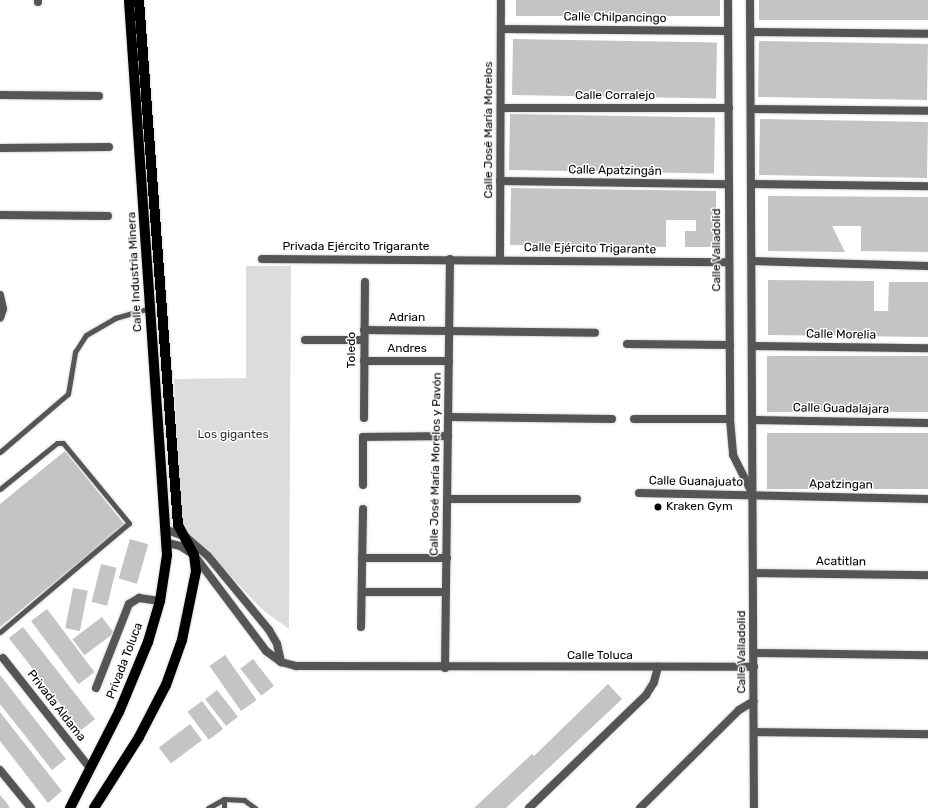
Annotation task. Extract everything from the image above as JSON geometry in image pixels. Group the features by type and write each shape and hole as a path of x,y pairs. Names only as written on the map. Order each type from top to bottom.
{"main road":[{"name":"Calle Industria Minera","path":"129,0 168,543"},
{"name":"Calle Industria Minera","path":"139,0 178,525 186,537"},
{"path":"94,808 139,737 166,685 182,640 193,594 196,571 194,555 186,537"},
{"name":"Privada Toluca","path":"70,808 131,685 148,642 160,601 168,543"}],"street":[{"name":"Calle José María Morelos","path":"500,260 501,0"},
{"name":"Calle Valladolid","path":"728,0 730,419 733,455 754,495"},
{"name":"Calle Valladolid","path":"750,0 754,495 754,808"},
{"name":"Calle Chilpancingo","path":"501,29 728,31"},
{"path":"750,32 928,34"},
{"path":"0,95 99,96"},
{"name":"Calle Corralejo","path":"501,108 729,108"},
{"path":"751,109 928,111"},
{"path":"0,148 109,147"},
{"name":"Calle Apatzingán","path":"500,182 729,184"},
{"path":"752,184 928,186"},
{"path":"0,215 108,216"},
{"name":"Calle Ejército Trigarante","path":"450,259 730,262"},
{"name":"Privada Ejército Trigarante","path":"262,260 450,259"},
{"name":"Calle José María Morelos y Pavón","path":"445,668 450,259"},
{"path":"752,262 928,266"},
{"name":"Toledo","path":"364,418 365,282"},
{"path":"0,295 3,309 0,318"},
{"name":"Adrian","path":"364,330 595,333"},
{"path":"305,340 364,340"},
{"path":"627,344 730,345"},
{"name":"Calle Morelia","path":"753,346 928,348"},
{"name":"Andres","path":"364,362 449,361"},
{"path":"449,417 612,419"},
{"path":"634,419 730,419"},
{"name":"Calle Guadalajara","path":"753,420 928,422"},
{"path":"363,486 363,437 448,436"},
{"name":"Calle Guanajuato","path":"639,493 754,495"},
{"name":"Apatzingan","path":"754,495 928,499"},
{"path":"447,499 577,499"},
{"path":"361,627 363,509"},
{"path":"167,530 186,537 208,556 269,630 277,644 281,662"},
{"path":"168,543 180,546 194,555 258,641 281,662 306,666 445,668"},
{"path":"362,558 447,558"},
{"name":"Acatitlan","path":"754,574 928,575"},
{"path":"362,592 446,592"},
{"path":"96,688 129,604 139,598 160,601"},
{"path":"754,653 928,655"},
{"name":"Privada Aldama","path":"3,658 90,768"},
{"path":"529,808 646,695 654,682 658,667"},
{"name":"Calle Toluca","path":"445,668 754,667"},
{"path":"640,808 739,710 754,701"},
{"path":"754,732 928,734"},
{"path":"0,770 31,808"}],"lane":[{"path":"0,452 68,394 75,352 86,335 115,318 150,308"},
{"path":"0,489 57,443 63,443 129,523 0,632"},
{"path":"208,808 224,799 244,800 255,808"},
{"path":"224,799 224,808"}],"green space":[{"name":"Los gigantes","path":"246,266 291,266 289,629 264,611 181,525 174,379 246,378"}],"building":[{"path":"516,0 720,0 720,16 516,16"},
{"path":"759,0 928,0 928,20 759,20"},
{"path":"513,39 717,43 716,99 512,95"},
{"path":"759,41 928,44 927,100 758,97"},
{"path":"510,114 715,118 714,174 509,170"},
{"path":"760,119 928,122 927,178 759,175"},
{"path":"511,188 716,191 716,247 685,247 685,231 696,231 696,220 666,220 666,247 510,245"},
{"path":"768,196 928,197 928,252 861,251 861,226 832,226 845,252 768,251"},
{"path":"768,280 874,281 874,311 888,311 889,282 928,282 928,337 768,335"},
{"path":"767,356 928,356 928,412 767,412"},
{"path":"767,433 928,433 928,489 767,489"},
{"path":"65,451 125,525 0,627 0,504"},
{"path":"130,539 148,544 137,584 119,578"},
{"path":"101,564 117,568 107,606 92,602"},
{"path":"73,588 88,591 80,631 65,628"},
{"path":"47,609 95,672 79,684 31,621"},
{"path":"102,617 114,633 84,655 72,639"},
{"path":"23,627 95,719 81,730 9,638"},
{"path":"225,655 257,700 241,711 209,666"},
{"path":"253,659 274,686 261,696 240,669"},
{"path":"0,675 66,759 52,770 0,704"},
{"path":"608,684 622,699 506,808 474,808 532,754 534,756"},
{"path":"217,690 238,717 226,726 205,699"},
{"path":"202,701 223,729 209,740 188,712"},
{"path":"0,712 62,791 48,803 0,741"},
{"path":"190,724 202,740 171,763 159,747"},
{"path":"0,795 6,802 10,808 0,808"}],"place":[{"name":"Kraken Gym","path":"658,507"}]}
